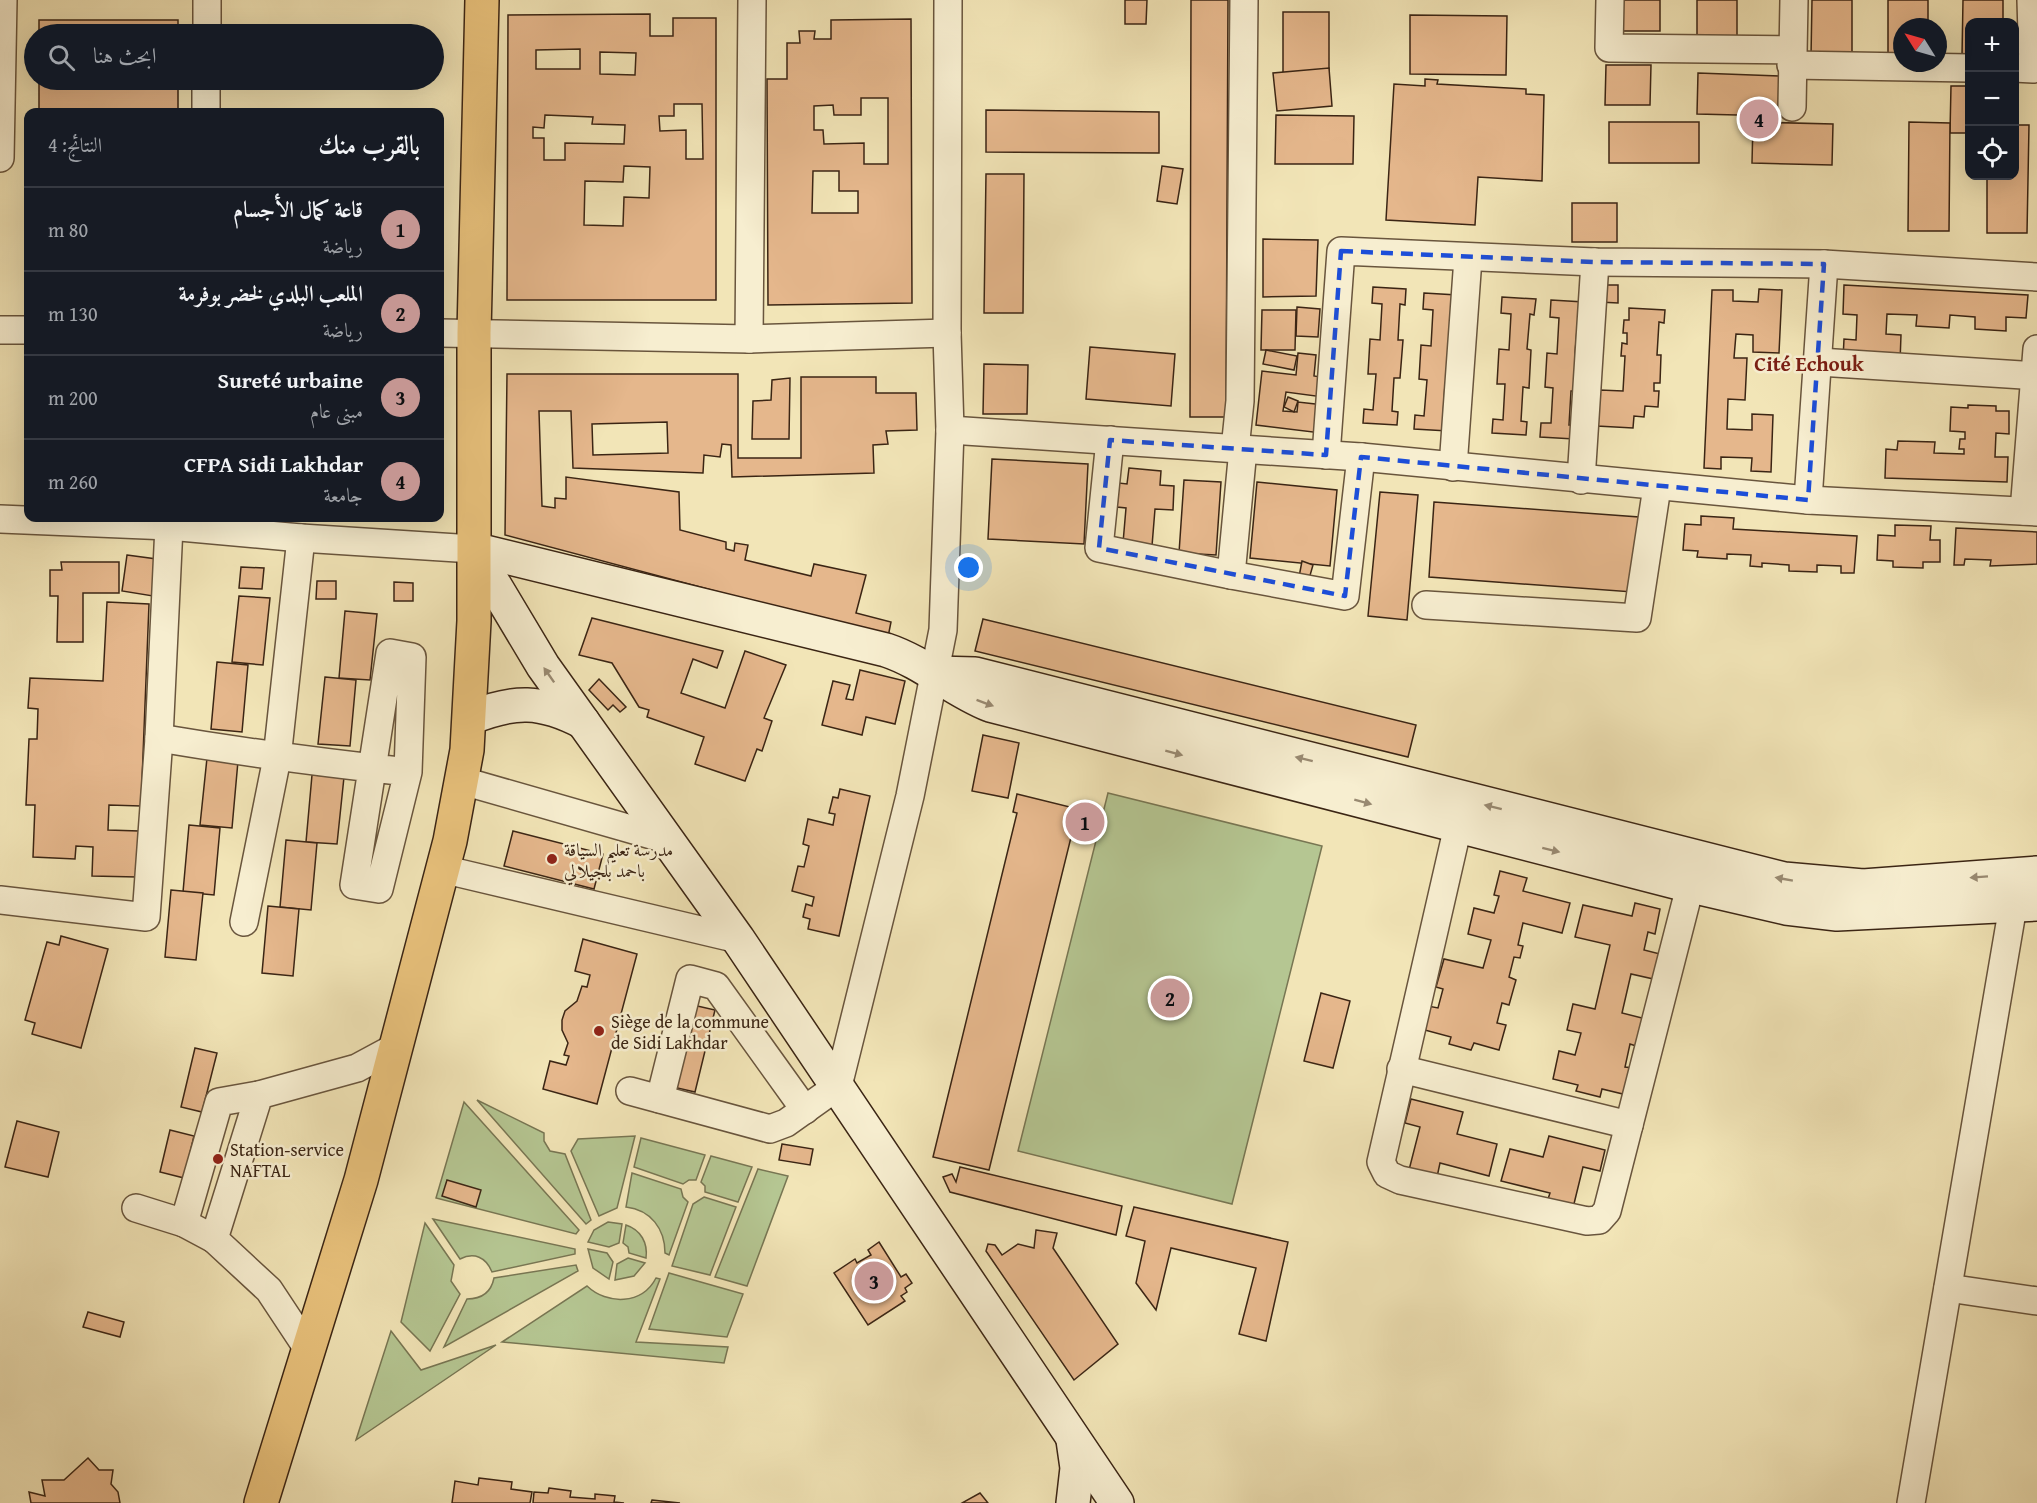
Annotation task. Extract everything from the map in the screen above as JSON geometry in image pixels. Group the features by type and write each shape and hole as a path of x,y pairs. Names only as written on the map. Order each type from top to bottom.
{"main road":[{"path":"261,1503 361,1180 463,781 470,718 474,333 482,0"},
{"path":"473,549 886,650 903,655 936,673 952,687 990,705 1458,826 1694,873 1854,886 2037,873"},
{"path":"473,549 525,638 738,939 1117,1503"},
{"path":"936,673 975,674 1694,873 1786,908 1837,914 2025,905"},
{"path":"470,718 492,709 515,704 539,705 562,711 583,722"},
{"path":"1073,1439 1077,1468 1073,1503"}],"street":[{"path":"0,158 3,0"},
{"path":"207,0 207,24"},
{"path":"749,339 752,0"},
{"path":"662,1089 770,1129 786,1123 838,1086 910,796 943,630 950,430 947,333 948,0"},
{"path":"1232,575 1239,449 1244,0"},
{"path":"1610,0 1609,48 1965,68"},
{"path":"1792,107 1791,57 1794,0"},
{"path":"2019,68 2033,69 2031,0"},
{"path":"206,90 206,108"},
{"path":"1326,455 1341,251 1594,262 1824,264 2037,277"},
{"path":"1453,467 1468,258"},
{"path":"1581,480 1594,262"},
{"path":"1808,500 1824,264"},
{"path":"0,330 24,330"},
{"path":"444,333 749,339 947,333"},
{"path":"950,430 1326,455 1808,500 2031,512 2037,349"},
{"path":"1819,362 2036,376"},
{"path":"1110,440 1099,548 1345,596 1361,458"},
{"path":"1426,604 1637,618 1657,487"},
{"path":"0,519 24,520"},
{"path":"84,522 169,525 301,538 473,549"},
{"path":"0,900 146,917 159,738 169,525"},
{"path":"244,922 277,758 301,538"},
{"path":"390,653 412,657 408,772 379,889 354,885 390,653"},
{"path":"159,738 277,758 408,772"},
{"path":"463,781 669,840"},
{"path":"1458,826 1380,1155 1383,1168 1388,1174 1400,1180 1587,1221 1599,1220 1608,1211 1694,873"},
{"path":"442,869 738,939"},
{"path":"1911,1503 1948,1288 2025,905"},
{"path":"630,1091 662,1089 678,1084 697,1012 683,1008 690,980 716,986 805,1110"},
{"path":"184,1223 219,1102 259,1095 357,1068 396,1047"},
{"path":"1401,1069 1629,1125"},
{"path":"214,1239 259,1095"},
{"path":"136,1208 184,1223 214,1239 269,1290 308,1349"},
{"path":"1948,1288 2037,1301"}],"highlighted area":[{"path":"1341,251 1595,262 1824,264 1808,500 1361,457 1345,596 1099,548 1110,440 1326,455"}],"green space":[{"path":"1108,793 1322,846 1232,1204 1018,1151"},
{"path":"477,1100 544,1133 544,1141 550,1151 565,1154 591,1220 586,1224"},
{"path":"464,1102 579,1230 576,1234 436,1198"},
{"path":"635,1136 617,1208 599,1216 571,1151 578,1139"},
{"path":"641,1138 705,1155 696,1180 689,1180 683,1184 634,1167"},
{"path":"711,1156 752,1167 738,1202 705,1192 705,1186 701,1182"},
{"path":"758,1169 788,1176 747,1286 715,1277"},
{"path":"632,1173 681,1189 683,1197 688,1202 669,1255 665,1253 662,1236 655,1222 643,1212 626,1207"},
{"path":"704,1197 736,1207 710,1275 672,1266 693,1204"},
{"path":"433,1219 575,1249 575,1254 492,1272 479,1257 470,1256 460,1259"},
{"path":"608,1222 622,1224 619,1243 609,1247 588,1242 594,1230"},
{"path":"425,1223 454,1265 451,1281 460,1294 430,1351 401,1322"},
{"path":"626,1225 636,1230 642,1238 646,1247 646,1258 629,1253 628,1247 623,1243"},
{"path":"588,1249 607,1253 613,1262 609,1279 593,1268"},
{"path":"628,1258 645,1263 634,1276 615,1280 617,1264"},
{"path":"576,1265 578,1271 444,1347 467,1299 485,1294 491,1288 494,1278"},
{"path":"669,1273 743,1294 727,1337 649,1329"},
{"path":"656,1278 660,1279 636,1342 728,1347 724,1363 502,1342 587,1286 604,1297 624,1299 642,1293"},
{"path":"391,1331 421,1370 496,1345 356,1440"}],"building":[{"path":"1125,0 1147,0 1146,24 1125,24"},
{"path":"1191,0 1228,0 1226,417 1190,417"},
{"path":"1620,0 1660,0 1660,31 1619,31"},
{"path":"1697,0 1737,0 1737,37 1697,36"},
{"path":"1812,0 1852,0 1852,57 1811,57"},
{"path":"1888,0 1928,0 1928,18 1893,18 1893,57 1888,57"},
{"path":"1963,0 2003,0 2003,18 1965,18 1965,56 1962,56"},
{"path":"1283,12 1329,12 1329,74 1283,74"},
{"path":"650,14 650,36 673,36 673,18 716,18 716,300 507,300 508,15","holes":["580,49 580,69 536,69 536,50","600,52 636,53 635,75 600,74","674,104 702,104 703,159 686,159 686,130 660,131 659,116 674,116","545,115 593,117 592,124 625,125 624,144 565,143 565,160 544,160 544,138 533,138 533,127 544,128","624,166 650,167 649,198 624,197 623,226 584,225 585,181 623,182"]},
{"path":"1410,15 1507,16 1506,75 1410,74"},
{"path":"911,19 912,303 768,305 767,79 787,79 787,43 800,43 799,31 815,31 814,39 831,39 831,20","holes":["861,98 888,98 888,164 864,164 864,143 824,144 823,130 814,130 814,106 833,105 834,115 861,115","813,171 839,171 839,191 858,191 858,213 812,213"]},
{"path":"39,20 178,20 178,24 39,24"},
{"path":"1606,65 1651,65 1650,105 1605,105"},
{"path":"1329,68 1332,106 1277,111 1273,73"},
{"path":"1698,73 1779,76 1778,116 1697,114"},
{"path":"1425,79 1438,80 1437,84 1526,89 1526,94 1544,95 1542,181 1478,177 1475,225 1386,220 1394,84 1425,86"},
{"path":"1951,86 1965,86 1965,133 1950,133"},
{"path":"39,90 178,90 178,108 39,108"},
{"path":"986,110 1159,112 1159,153 986,152"},
{"path":"1276,115 1354,116 1353,164 1275,164"},
{"path":"1609,122 1699,122 1699,163 1609,163"},
{"path":"1753,122 1833,124 1832,165 1752,163"},
{"path":"1909,122 1950,123 1949,231 1908,231"},
{"path":"2019,125 2029,125 2027,233 1987,233 1987,180 2019,180"},
{"path":"1162,166 1183,169 1177,204 1157,201"},
{"path":"986,174 1024,174 1023,313 984,313"},
{"path":"1572,203 1617,203 1617,242 1572,242"},
{"path":"1263,239 1318,240 1316,296 1263,297"},
{"path":"1600,285 1618,285 1618,303 1599,302"},
{"path":"1844,285 2028,295 2026,318 2006,317 2006,331 1975,329 1975,317 1950,315 1949,328 1916,326 1917,315 1887,314 1886,334 1901,335 1900,362 1843,359 1844,339 1856,340 1857,315 1843,314"},
{"path":"1373,287 1406,289 1405,305 1400,304 1398,340 1403,340 1400,378 1394,378 1392,411 1398,412 1397,425 1363,423 1364,409 1373,410 1376,374 1368,374 1370,339 1380,340 1382,304 1372,303"},
{"path":"1759,289 1782,290 1779,353 1753,352 1753,335 1736,334 1734,358 1747,358 1745,400 1728,399 1727,429 1752,430 1752,414 1773,415 1771,472 1751,471 1752,458 1721,457 1721,469 1704,468 1712,290 1733,290 1733,301 1758,302"},
{"path":"1424,293 1457,295 1451,384 1445,384 1443,417 1448,418 1448,431 1414,429 1415,415 1424,416 1427,380 1419,379 1421,345 1431,346 1433,310 1423,309"},
{"path":"1502,297 1536,299 1534,315 1530,314 1527,349 1531,350 1529,388 1523,387 1521,421 1527,422 1526,435 1492,433 1493,419 1503,420 1505,384 1497,384 1499,349 1509,350 1511,314 1501,313"},
{"path":"1551,300 1584,302 1582,318 1578,318 1575,353 1580,353 1577,391 1571,391 1569,425 1575,425 1574,439 1540,437 1541,423 1551,423 1553,388 1545,387 1547,353 1557,354 1559,318 1550,317"},
{"path":"1297,307 1320,309 1318,337 1296,336"},
{"path":"1629,308 1665,310 1664,323 1659,322 1657,355 1661,355 1660,383 1654,383 1654,391 1659,391 1658,407 1645,406 1644,417 1634,416 1633,428 1597,426 1600,390 1623,391 1625,356 1621,356 1622,343 1627,344 1627,333 1623,333 1624,320 1629,320"},
{"path":"1262,310 1296,310 1295,350 1261,350"},
{"path":"1090,347 1175,354 1171,406 1086,399"},
{"path":"1266,350 1297,356 1294,370 1263,364"},
{"path":"1298,353 1316,355 1314,376 1326,378 1323,397 1286,392 1283,411 1297,412 1298,402 1324,405 1321,433 1256,425 1262,371 1296,375"},
{"path":"984,364 1028,365 1027,414 983,414"},
{"path":"507,374 738,374 738,458 801,458 801,377 876,377 876,393 916,393 917,430 886,431 888,444 873,445 874,473 732,477 731,445 722,444 720,457 704,455 703,473 573,468 571,411 539,411 542,506 555,508 555,498 566,499 566,477 679,492 680,530 726,542 726,549 734,551 735,543 748,545 745,560 811,576 814,564 866,575 856,613 891,622 888,637 505,535","holes":["667,422 668,453 593,455 592,424"]},
{"path":"790,378 789,439 752,439 753,401 771,400 772,380"},
{"path":"1288,397 1298,401 1294,412 1284,407"},
{"path":"1968,405 1996,406 1996,411 2009,411 2009,434 1996,433 1995,457 2008,457 2007,482 1885,478 1886,449 1897,450 1898,441 1935,442 1934,453 1964,454 1964,449 1959,449 1960,439 1965,439 1965,432 1950,431 1951,407 1968,408"},
{"path":"992,459 1088,464 1084,544 988,539"},
{"path":"1129,468 1161,471 1160,485 1174,486 1173,510 1155,509 1152,546 1123,543 1126,508 1117,507 1119,483 1127,484"},
{"path":"1184,480 1221,482 1216,555 1179,553"},
{"path":"1257,482 1337,490 1330,566 1250,558"},
{"path":"1380,492 1418,495 1407,620 1368,616"},
{"path":"1434,502 1639,517 1633,592 1429,577"},
{"path":"1701,516 1734,518 1733,529 1857,536 1854,573 1841,573 1841,566 1817,565 1817,572 1789,571 1789,565 1762,563 1762,567 1750,566 1751,555 1727,554 1727,559 1697,557 1698,551 1683,550 1685,524 1701,525"},
{"path":"1895,525 1931,526 1930,540 1940,540 1940,562 1923,562 1923,568 1893,567 1893,561 1877,560 1878,535 1895,536"},
{"path":"1956,528 2037,532 2037,564 1990,566 1991,560 1965,559 1964,565 1954,565"},
{"path":"127,555 164,560 159,597 122,591"},
{"path":"1302,561 1313,565 1309,579 1299,577"},
{"path":"61,562 119,562 119,593 83,593 83,642 57,642 58,596 50,596 50,570 62,570"},
{"path":"241,567 264,568 262,589 239,588"},
{"path":"317,581 336,581 336,599 316,599"},
{"path":"394,582 413,583 413,601 394,601"},
{"path":"239,596 270,598 263,665 232,662"},
{"path":"107,602 149,604 141,806 109,805 108,830 139,831 137,877 92,876 93,847 76,846 75,859 33,857 35,805 26,805 29,739 37,739 38,709 28,708 30,678 103,681"},
{"path":"345,611 377,614 370,680 339,678"},
{"path":"592,618 723,651 717,668 693,659 681,693 725,708 745,651 786,665 764,718 772,721 762,751 757,749 745,781 695,764 704,737 647,717 649,710 639,707 612,663 579,655"},
{"path":"983,619 1416,725 1408,757 975,651"},
{"path":"217,662 248,665 242,732 211,729"},
{"path":"860,670 905,681 895,724 866,717 862,735 822,725 833,681 850,685 846,699 853,700"},
{"path":"325,677 356,680 350,746 318,744"},
{"path":"599,679 626,707 620,712 613,705 608,710 589,690"},
{"path":"983,735 1019,743 1008,798 972,791"},
{"path":"207,758 238,761 232,828 200,825"},
{"path":"312,775 344,777 337,844 306,842"},
{"path":"840,789 870,796 839,936 808,929 810,919 803,917 806,904 812,906 814,897 792,891 798,866 804,867 809,846 803,844 808,819 833,825 835,814 829,813 833,797 838,798"},
{"path":"1017,794 1078,809 989,1170 933,1157 1017,813 1013,812"},
{"path":"189,825 220,828 214,895 183,892"},
{"path":"513,831 603,854 594,889 504,866"},
{"path":"286,840 317,843 311,910 280,907"},
{"path":"1500,871 1527,878 1523,891 1570,903 1562,933 1523,923 1518,945 1523,946 1520,958 1514,957 1509,977 1516,980 1509,1005 1502,1003 1497,1023 1506,1025 1499,1050 1474,1043 1471,1050 1449,1044 1451,1037 1421,1029 1428,1006 1438,1008 1443,989 1436,987 1444,959 1483,968 1491,940 1468,934 1474,908 1494,913 1499,896 1494,895"},
{"path":"171,890 203,893 196,960 165,957"},
{"path":"1635,903 1660,909 1655,934 1648,932 1644,950 1664,955 1658,980 1631,974 1622,1013 1646,1019 1639,1047 1630,1044 1625,1067 1633,1068 1627,1095 1602,1089 1600,1097 1576,1091 1578,1085 1553,1079 1559,1051 1575,1055 1581,1033 1567,1030 1573,1004 1595,1009 1610,945 1575,937 1583,905 1632,916"},
{"path":"268,906 299,909 293,976 262,973"},
{"path":"61,936 108,949 81,1048 32,1034 35,1023 25,1020 47,942 59,945"},
{"path":"583,939 637,954 597,1104 543,1089 550,1061 566,1065 569,1056 564,1055 568,1043 562,1030 562,1020 565,1011 577,1001 582,986 587,987 590,975 575,971"},
{"path":"1321,993 1350,1001 1333,1068 1304,1061"},
{"path":"693,1005 715,1010 695,1092 673,1087"},
{"path":"195,1048 217,1053 202,1112 181,1107"},
{"path":"1411,1099 1463,1112 1457,1134 1497,1144 1489,1176 1440,1163 1437,1177 1409,1170 1420,1127 1405,1123"},
{"path":"17,1121 59,1132 48,1177 5,1167"},
{"path":"170,1130 194,1136 184,1178 160,1172"},
{"path":"1549,1136 1605,1150 1600,1171 1583,1167 1572,1212 1546,1205 1550,1193 1501,1181 1510,1149 1543,1157"},
{"path":"782,1144 813,1149 810,1165 779,1160"},
{"path":"960,1167 1122,1206 1116,1235 950,1192 943,1177 952,1174 956,1182"},
{"path":"447,1180 481,1190 476,1207 442,1196"},
{"path":"1134,1207 1288,1242 1266,1341 1239,1334 1256,1268 1171,1248 1156,1310 1136,1283 1145,1241 1126,1236"},
{"path":"1036,1230 1057,1233 1053,1248 1118,1344 1074,1380 986,1251 988,1244 995,1245 1002,1255 1018,1244 1034,1248"},
{"path":"879,1242 901,1277 906,1274 912,1283 905,1288 907,1292 901,1296 905,1301 868,1325 834,1273 855,1259 857,1263 871,1255 868,1250"},
{"path":"88,1312 124,1322 120,1337 83,1327"},
{"path":"88,1458 99,1470 113,1470 111,1484 118,1492 120,1503 31,1503 29,1492 45,1496 42,1480 64,1480"},
{"path":"479,1478 512,1482 511,1489 532,1492 530,1503 452,1503 455,1481 478,1485"},
{"path":"549,1488 571,1491 570,1497 595,1499 595,1494 615,1496 614,1502 624,1503 533,1503 534,1492 548,1493"},
{"path":"980,1493 988,1503 962,1503"},
{"path":"652,1500 680,1503 651,1503"}],"place":[{"name":"CFPA Sidi Lakhdar","path":"1759,119"},
{"name":"قاعة كمال الأجسام","path":"1085,822"},
{"name":"مدرسة تعليم السياقة باحمد بلجيلالي","path":"552,859"},
{"name":"الملعب البلدي لخضر بوفرمة","path":"1170,998"},
{"name":"Siège de la commune de Sidi Lakhdar","path":"599,1031"},
{"name":"Station-service NAFTAL","path":"218,1159"},
{"name":"Sureté urbaine","path":"874,1281"}],"district":[{"name":"Cité Echouk","path":"1809,363"}]}
